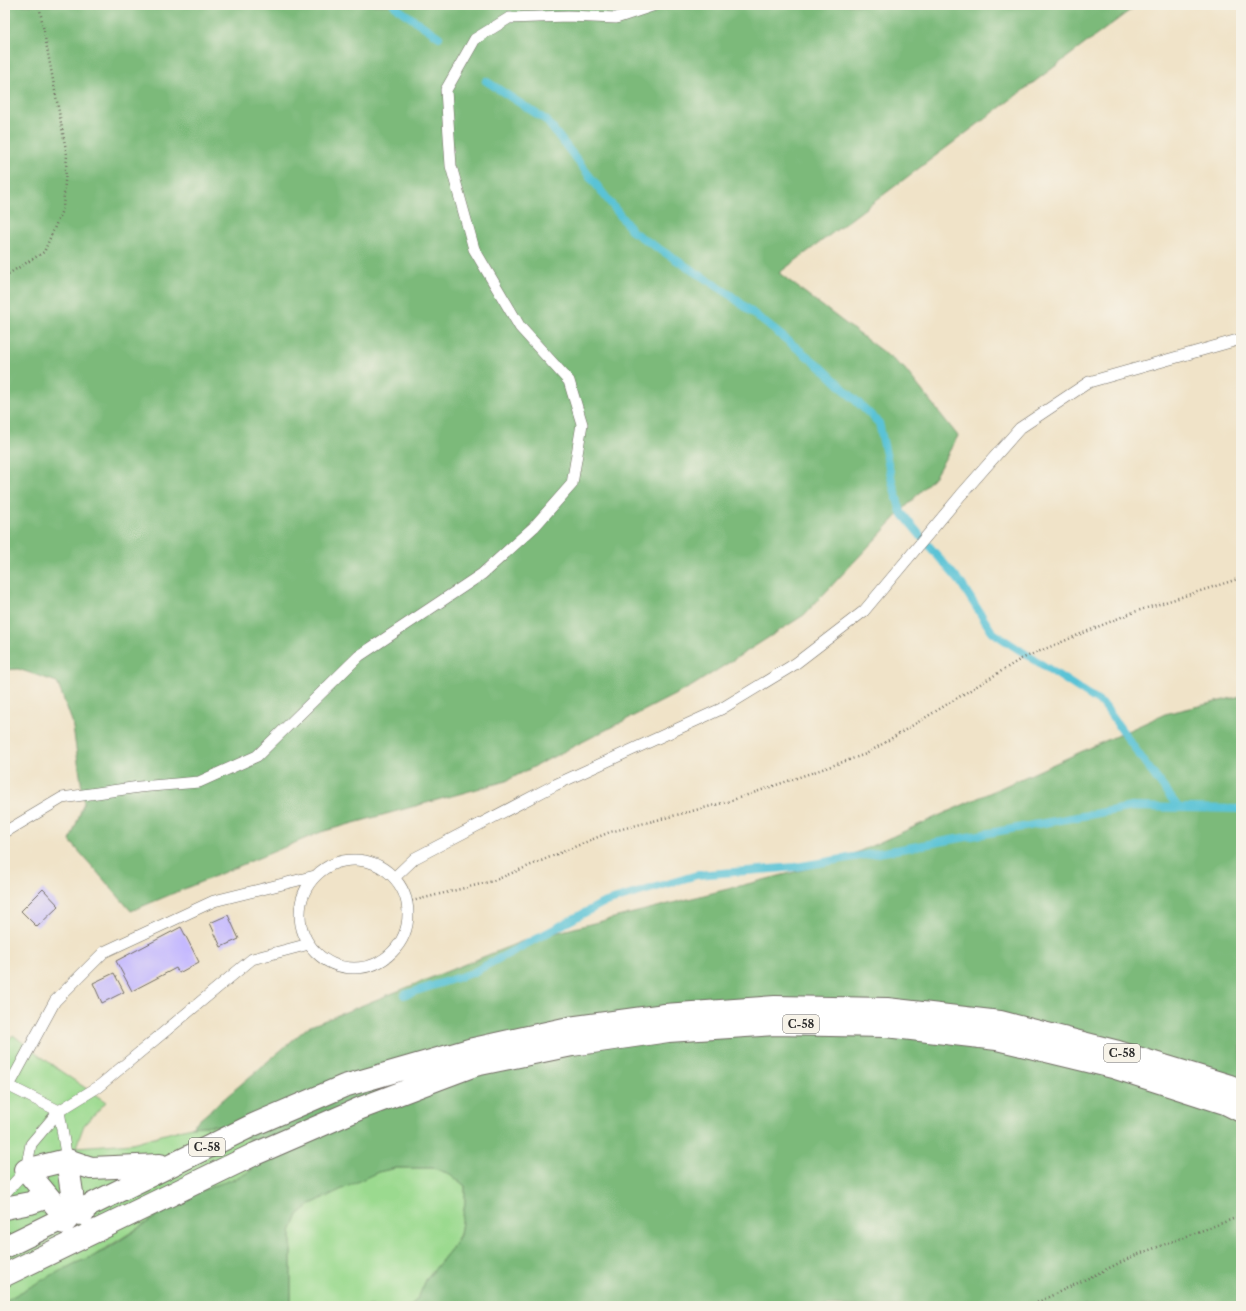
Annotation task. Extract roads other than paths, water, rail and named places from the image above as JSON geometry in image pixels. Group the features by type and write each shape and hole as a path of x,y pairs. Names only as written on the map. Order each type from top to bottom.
{"main road":[{"name":"C-58","path":"5,1247 253,1124 344,1086 469,1050 569,1028 665,1015 767,1007 887,1009 1000,1022 1118,1052 1230,1086 1241,1092"},
{"name":"C-58","path":"10,1273 255,1154 362,1108 475,1066 572,1045 661,1032 775,1024 886,1026 997,1039 1113,1067 1225,1103 1241,1111"},
{"path":"172,1164 91,1168 67,1160 26,1170 56,1206 73,1213 95,1214 152,1190 255,1154"},
{"path":"10,1273 50,1239 73,1213 72,1193 67,1160"},
{"path":"5,1208 30,1203 48,1197"}],"lane":[{"path":"5,832 62,798 139,787 199,782 257,756 359,656 482,574 534,527 572,484 582,424 568,381 520,327 474,249 451,166 446,90 475,39 510,18 568,16 616,18 655,5"},
{"path":"395,877 415,858 422,854 554,785 721,709 795,664 864,611 961,495 1020,428 1089,382 1241,339"},
{"path":"59,1111 7,1087 55,1000 104,952 214,902 315,876 343,860 373,862 395,877 408,902 407,930 393,953 375,965 349,969 322,958 309,944 300,921 300,903 315,876"},
{"path":"5,1193 26,1170 31,1144 59,1111 98,1087 252,959 309,944"},
{"path":"59,1111 67,1160"}],"waterway":[{"path":"394,5 439,37"},
{"path":"486,81 546,120 633,232 729,294 822,368 879,423 893,485 901,512 961,583 992,632 1104,705 1178,807"},
{"path":"404,995 472,973 603,903 697,875 796,867 1132,807 1241,809"}]}
